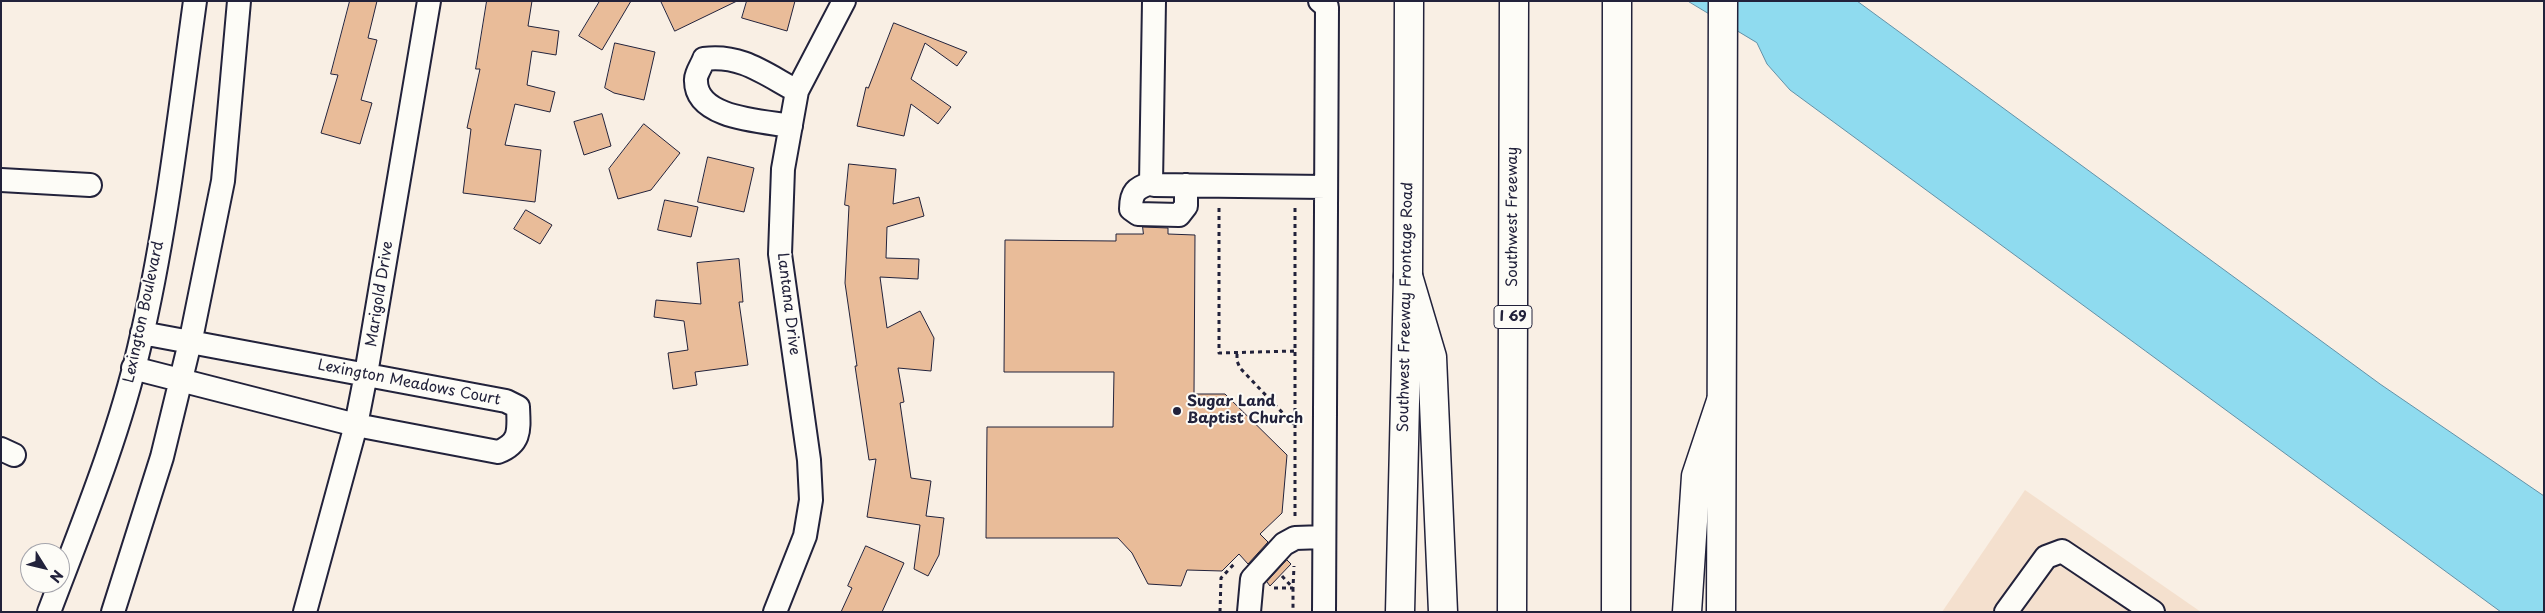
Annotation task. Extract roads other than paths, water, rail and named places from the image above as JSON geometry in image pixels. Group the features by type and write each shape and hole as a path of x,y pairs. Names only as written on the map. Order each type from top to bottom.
{"main road":[{"name":"Southwest Freeway Frontage Road","path":"1400,612 1408,276 1409,1"},
{"path":"1616,612 1617,1"},
{"path":"1721,612 1723,1"},
{"name":"Southwest Freeway","path":"1512,612 1514,12"},
{"path":"1408,276 1432,357 1443,612"},
{"path":"1688,612 1696,476 1721,401"}],"street":[{"name":"Lexington Boulevard","path":"49,612 100,479 142,333 169,194 195,1"},
{"path":"113,612 162,456 190,342 223,181 239,1"},
{"name":"Marigold Drive","path":"305,612 356,425 429,1"},
{"name":"Lantana Drive","path":"775,612 806,536 811,500 810,460 780,254 783,169 797,91 844,1"},
{"path":"1151,183 1154,1"},
{"path":"1320,1 1327,6 1324,612"},
{"path":"791,126 720,113 700,98 695,80 704,59 722,57 742,61 797,91"},
{"path":"1,180 90,185"},
{"path":"1186,186 1186,206 1179,215 1138,214 1131,208 1131,198 1136,188 1151,183 1154,185 1186,186 1326,187"},
{"name":"Lexington Meadows Court","path":"133,368 356,425 498,452 510,447 520,431 518,407 506,401 142,333"},
{"path":"1249,612 1252,579 1284,544 1295,538 1324,537"},
{"path":"2006,612 2046,556 2062,552 2153,612"}],"water":[{"path":"1688,1 1857,1 2380,384 2544,496 2544,612 2501,612 1790,90 1767,64 1757,43"}],"place":[{"name":"Sugar Land Baptist Church","path":"1177,411"}]}
